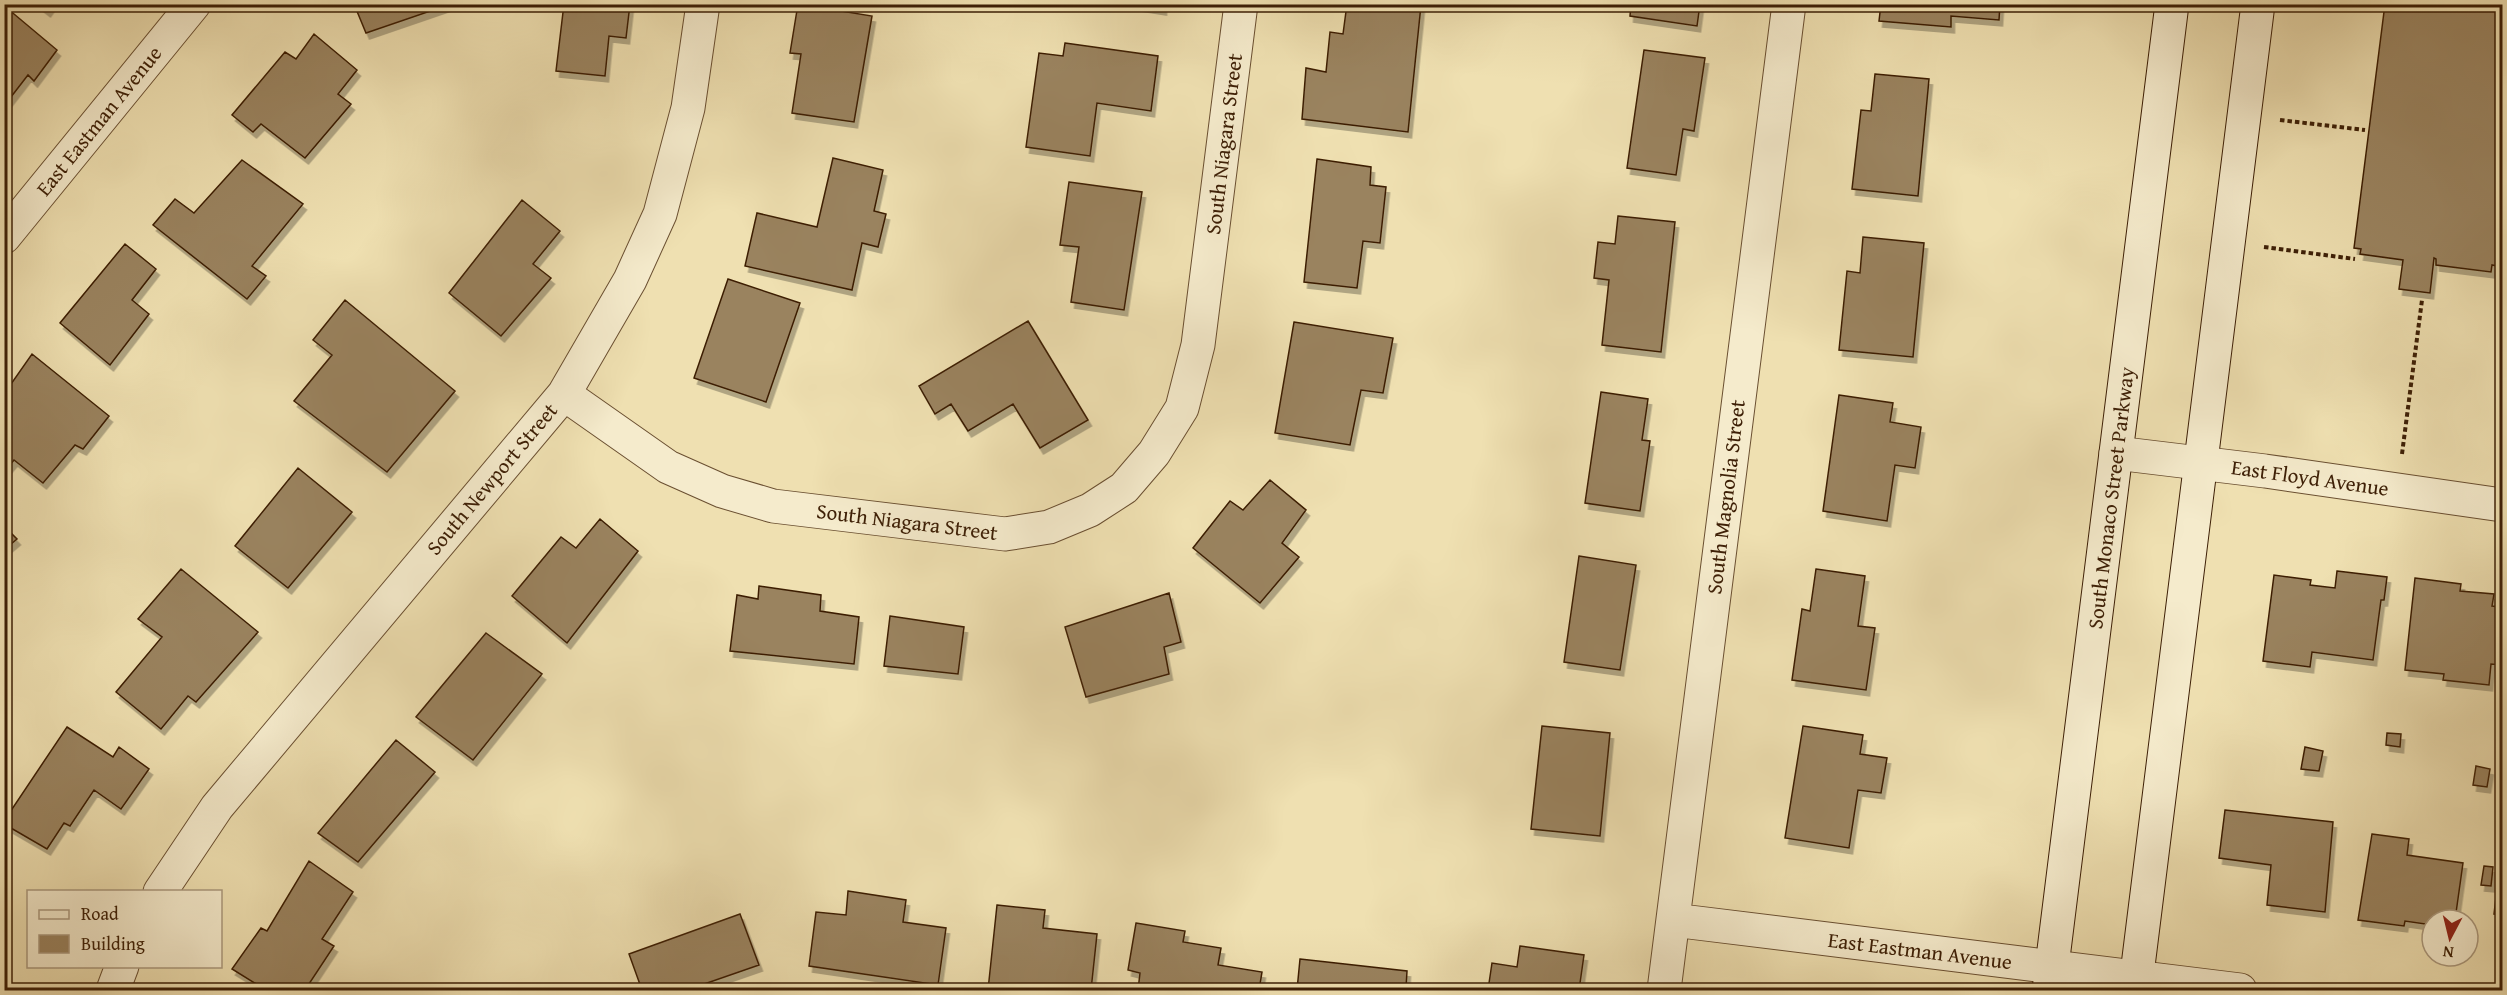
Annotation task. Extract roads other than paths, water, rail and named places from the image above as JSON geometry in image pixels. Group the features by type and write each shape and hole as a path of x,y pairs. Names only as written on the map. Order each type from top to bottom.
{"street":[{"name":"East Eastman Avenue","path":"4,237 194,4"},
{"name":"South Newport Street","path":"161,890 217,807 564,394 630,280 660,214 688,108 703,4"},
{"name":"South Niagara Street","path":"564,394 668,467 722,491 773,506 1005,534 1049,527 1090,510 1124,488 1154,453 1182,408 1198,345 1241,4"},
{"name":"South Magnolia Street","path":"1664,990 1789,4"},
{"name":"South Monaco Street Parkway","path":"2050,979 2172,4"},
{"path":"2136,984 2258,4"},
{"name":"East Floyd Avenue","path":"2116,453 2502,505"},
{"name":"East Eastman Avenue","path":"1673,920 2050,979 2240,990"},
{"path":"112,990 121,968"}]}
